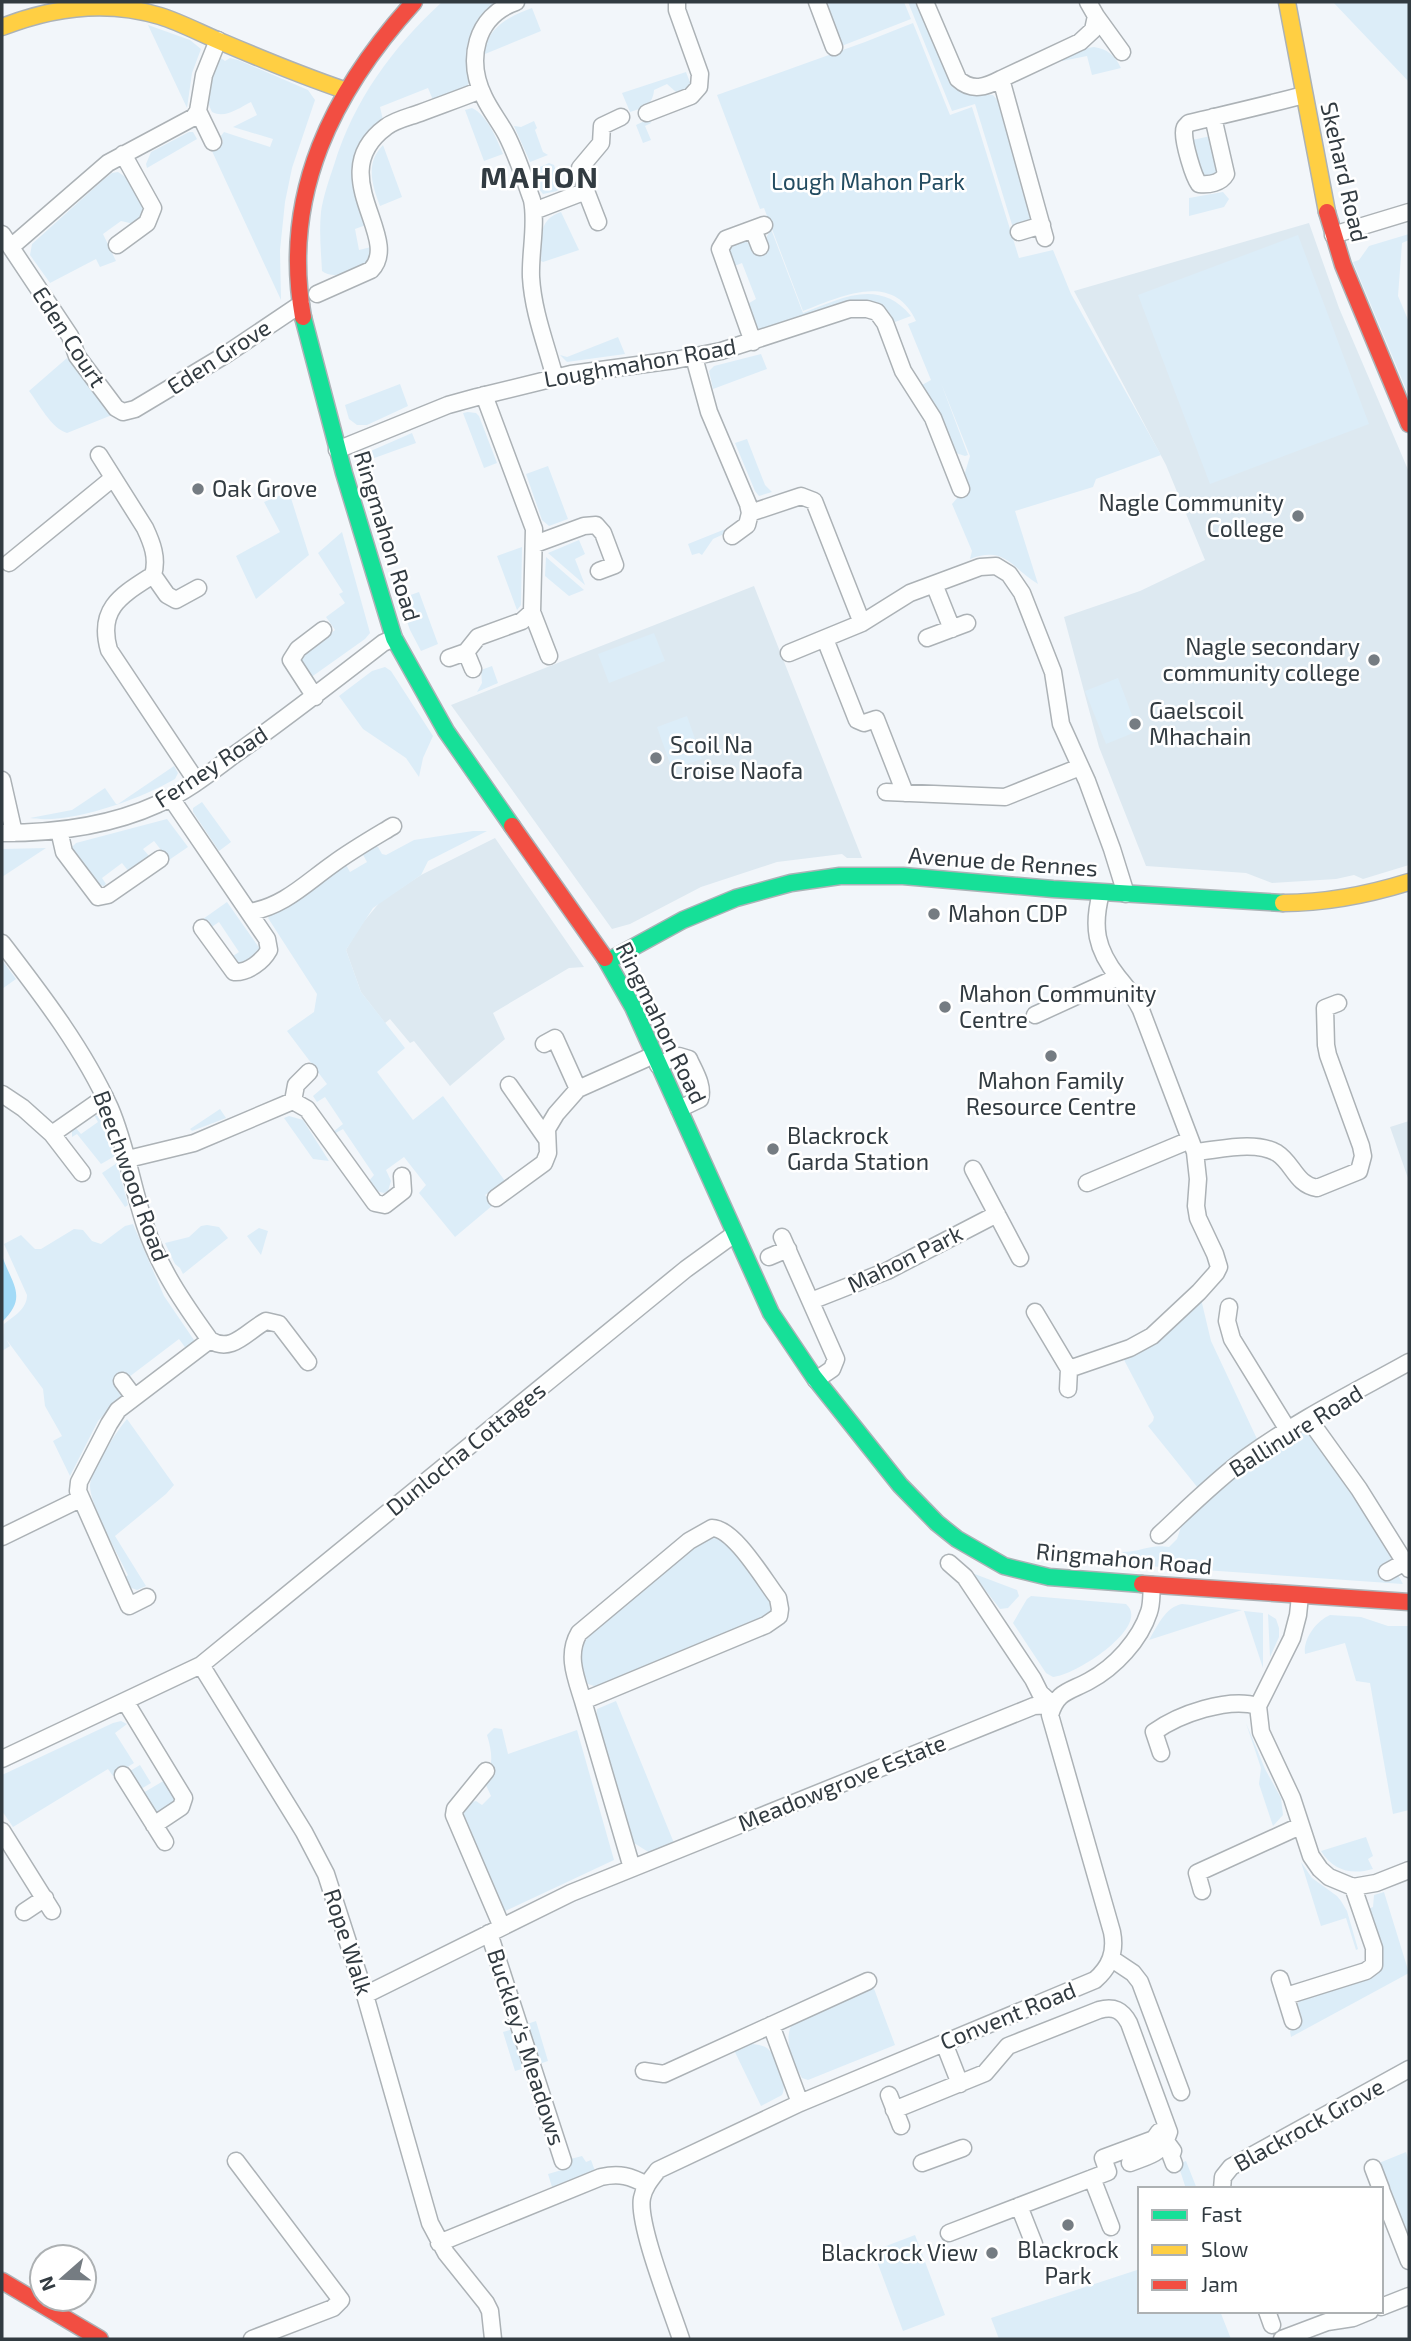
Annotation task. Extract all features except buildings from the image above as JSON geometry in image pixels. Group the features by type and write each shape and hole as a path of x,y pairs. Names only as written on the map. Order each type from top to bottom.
{"street":[{"name":"Ringmahon Road","path":"414,2 381,37 344,90 317,152 307,183 299,247 301,304 337,450 394,638 444,728 608,961 633,1007 733,1235 773,1318 816,1380 926,1515 969,1548 1004,1566 1025,1574 1409,1602"},
{"path":"516,2 498,11 478,36 474,58 481,90 506,134 524,177 534,211 531,243 532,294 555,378"},
{"path":"647,113 696,93 699,87 700,74 677,10 677,2"},
{"path":"817,2 834,47"},
{"path":"925,2 958,79 976,88 987,86 1080,42 1093,30 1092,9"},
{"name":"Skehard Road","path":"1287,2 1320,183 1333,235 1409,424"},
{"path":"2,27 43,13 89,7 149,12 344,90"},
{"path":"1092,9 1122,52"},
{"path":"213,142 198,111 204,75 218,40"},
{"path":"1001,79 1043,231 1019,232"},
{"path":"317,294 375,266 379,253 377,240 360,171 364,152 369,145 389,125 481,90"},
{"path":"1213,117 1304,96"},
{"name":"Eden Court","path":"135,409 123,412 116,408 77,356 70,336 6,241 123,154 194,117 198,111"},
{"path":"598,222 579,172 601,143 602,126 621,117"},
{"path":"117,245 147,223 153,208 123,154"},
{"path":"534,211 586,191"},
{"path":"1333,235 1409,212"},
{"path":"753,342 720,248 726,239 759,227 760,247"},
{"name":"Eden Grove","path":"135,409 225,355 301,304"},
{"name":"Loughmahon Road","path":"337,450 447,405 484,395 555,378 694,357 753,342 850,309 867,309 877,312 885,323 903,371 933,418 961,489"},
{"path":"694,357 709,412 750,513 747,525 732,536"},
{"path":"484,395 534,529 532,612 549,656"},
{"path":"99,455 151,540 156,561 153,575 114,604 106,625 107,644 112,656 197,782"},
{"path":"9,563 113,478"},
{"path":"750,513 806,496 817,505 862,623"},
{"path":"535,544 584,526 596,525 603,533 615,565 599,571"},
{"path":"789,653 862,623 901,597 934,584 988,565 1003,570 1015,580 1052,671 1061,724 1112,849 1126,894"},
{"path":"153,575 171,599 180,600 198,588"},
{"path":"926,638 959,626 934,584"},
{"path":"449,658 466,652 478,637 522,621 532,612"},
{"path":"315,696 291,660 298,649 323,630"},
{"name":"Ferney Road","path":"8,833 59,830 127,815 171,798 315,696 383,643 394,638"},
{"path":"825,639 857,720 864,723 876,719 905,793"},
{"path":"806,647 812,663"},
{"path":"466,652 473,669"},
{"path":"886,792 1005,797 1080,767"},
{"path":"2,780 8,833"},
{"path":"171,798 267,939 269,950 262,959 239,973 231,970 206,934"},
{"path":"249,912 278,903 393,826"},
{"path":"59,830 64,852 99,897 108,895 160,859"},
{"name":"Avenue de Rennes","path":"608,961 647,938 737,897 820,878 904,877 1258,902 1291,902 1368,894 1409,882"},
{"path":"1069,1369 1130,1348 1152,1336 1171,1320 1219,1267 1198,1219 1192,1146 1144,1016 1130,991 1108,963 1097,939 1095,924 1101,893"},
{"name":"Beechwood Road","path":"2,943 62,1026 104,1097 128,1159 145,1226 155,1252 177,1294 210,1340"},
{"path":"1035,1015 1118,977"},
{"path":"1087,1183 1192,1146 1255,1147 1274,1151 1302,1182 1317,1188 1359,1171 1363,1156 1361,1146 1326,1045 1325,1008 1338,1003"},
{"path":"549,1041 578,1089"},
{"path":"496,1198 544,1163 548,1153 546,1138 550,1122 578,1089 656,1060 678,1056 689,1059 701,1086 702,1096 701,1099 678,1109"},
{"path":"293,1101 296,1085 309,1072"},
{"path":"509,1084 546,1138"},
{"path":"2,1094 23,1108 52,1134 82,1173"},
{"path":"52,1134 104,1097"},
{"path":"128,1159 194,1143 293,1101"},
{"path":"293,1101 307,1110 375,1203 385,1205 402,1184"},
{"path":"973,1169 1020,1258"},
{"name":"Mahon Park","path":"811,1301 890,1270 997,1214"},
{"name":"Dunlocha Cottages","path":"2,1759 201,1665 686,1269 733,1235"},
{"path":"769,1257 785,1243 836,1359 832,1369 816,1380"},
{"path":"1229,1307 1227,1321 1232,1339 1288,1430"},
{"path":"1044,1317 1069,1369 1068,1389"},
{"path":"147,1597 129,1606 80,1499 79,1482 114,1416 134,1397 210,1340 220,1345 230,1345 262,1322 270,1320 279,1324 308,1362"},
{"name":"Ballinure Road","path":"1158,1535 1234,1467 1288,1430 1409,1362"},
{"path":"122,1381 134,1397"},
{"path":"1308,1418 1359,1489 1407,1565 1387,1573"},
{"path":"2,1538 80,1499"},
{"path":"583,1700 765,1625 779,1616 778,1598 725,1531 712,1528 700,1533 579,1633 572,1653 583,1700 632,1868"},
{"path":"949,1563 965,1577 1034,1679 1040,1693 1054,1705"},
{"path":"1152,1585 1150,1610 1142,1629 1130,1646 1101,1674 1064,1693 1054,1705 1051,1715 1112,1932 1112,1959 1133,1973 1140,1982 1181,2092"},
{"path":"1300,1596 1292,1638 1258,1706 1261,1732 1292,1798 1311,1856 1320,1869 1329,1877 1353,1886 1376,1883 1409,1870"},
{"name":"Rope Walk","path":"201,1665 319,1858 365,1995 430,2223 439,2243 486,2303 490,2311 494,2339"},
{"path":"125,1701 184,1798 181,1807 154,1825"},
{"path":"1161,1752 1154,1732 1179,1717 1232,1704 1258,1706"},
{"name":"Meadowgrove Estate","path":"365,1995 555,1901 632,1868 1034,1706 1054,1705"},
{"name":"Buckley's Meadows","path":"486,1771 455,1809 455,1821 495,1930 563,2161"},
{"path":"123,1775 165,1842"},
{"path":"473,1787 485,1799"},
{"path":"1202,1891 1196,1874 1300,1826"},
{"path":"2,1831 49,1904 24,1912"},
{"path":"1286,1996 1366,1971 1374,1965 1374,1948 1353,1886"},
{"name":"Convent Road","path":"647,2185 663,2167 800,2103 1095,1980 1112,1959"},
{"path":"1280,1979 1293,2021"},
{"path":"644,2071 664,2074 868,1981"},
{"path":"901,2126 891,2102 960,2084 985,2073 1008,2046 1099,2010 1114,2008 1125,2015 1129,2023 1169,2132 1158,2152 1130,2163"},
{"path":"771,2025 800,2103"},
{"path":"944,2043 960,2084"},
{"name":"Blackrock Grove","path":"1222,2187 1223,2177 1231,2166 1409,2069"},
{"path":"949,2233 1108,2172 1103,2158 1154,2139 1159,2132 1173,2151 1171,2156 1174,2164"},
{"path":"922,2163 963,2148"},
{"path":"236,2161 341,2300 333,2308 252,2339"},
{"path":"1373,2168 1380,2187"},
{"path":"439,2243 601,2177 625,2175 647,2185 642,2198 643,2219 681,2339"},
{"path":"1093,2178 1111,2227"},
{"path":"1383,2194 1409,2262"},
{"path":"1019,2206 1034,2244"},
{"path":"2,2281 100,2339"},
{"path":"1383,2306 1409,2296"},
{"path":"1282,2339 1327,2322 1365,2313"}],"shaded area":[{"name":"Nagle Community College","path":"1309,223 1339,308 1409,472 1409,865 1363,879 1354,875 1336,879 1272,883 1246,873 1146,866 1099,747 1064,617 1140,591 1205,560 1166,465 1074,291"},
{"name":"Scoil Na Croise Naofa","path":"754,586 862,858 847,858 842,854 777,862 701,887 630,924 612,929 451,705"},
{"path":"495,838 584,967 569,968 493,1013 505,1039 450,1086 414,1041 410,1043 390,1019 385,1023 361,992 346,950 360,926 380,902 421,875"},
{"path":"1409,1121 1409,1181 1390,1127"},
{"path":"2,1255 16,1290 16,1297 15,1305 2,1322"}],"green space":[{"path":"442,2 500,2 473,31 470,38 467,54 470,79 467,87 433,100 428,88 380,107 383,120 369,131 360,143 353,168 357,195 366,225 355,229 359,250 371,247 371,259 347,273 327,274 322,271 321,212 342,141 377,76 407,38"},
{"path":"825,2 904,2 911,19 839,47"},
{"path":"908,2 918,2 958,88 972,94 993,95 1000,103 1032,220 1013,228 975,104 952,111"},
{"path":"1333,2 1409,2 1409,82"},
{"path":"532,8 541,31 485,54 490,37 501,24"},
{"name":"Lough Mahon Park","path":"913,23 950,115 972,107 1019,258 1053,250 1071,294 1161,455 1096,479 1093,487 1015,511 1038,584 1000,557 982,555 970,559 972,551 952,504 967,487 964,476 970,456 941,383 968,455 956,453 938,409 922,385 931,380 908,324 916,321 906,305 894,296 865,292 833,299 803,311 764,208 760,209 717,95"},
{"path":"148,25 190,40 201,49 192,73 187,108"},
{"path":"1094,47 1110,53 1121,68 1092,75 1087,56 1062,61 1061,57"},
{"path":"221,58 225,61 230,58 238,60 308,90 315,100 292,168 285,202 280,250 281,300 211,149 223,142 221,136 224,132 270,147 273,139 233,127 257,115 251,102 227,113 212,112 208,98 209,84"},
{"path":"686,72 691,85 684,91 676,92 667,84 654,90 652,99 646,105 630,112 622,93"},
{"path":"472,108 487,122 503,154 484,161 465,110"},
{"path":"649,119 651,123 645,126 651,140 643,143 636,125"},
{"path":"534,121 543,152 548,155 530,162 514,126 521,127"},
{"path":"193,132 197,139 147,168 151,152"},
{"path":"1211,136 1218,174 1203,178 1192,140"},
{"path":"383,145 402,197 380,206 372,167 377,152"},
{"path":"549,163 554,165 561,186 557,191 543,194 538,188 533,170"},
{"path":"118,172 130,180 144,208 140,219 134,224 121,221 103,234 116,261 100,267 96,259 50,283 30,255 32,244 103,180"},
{"path":"1223,192 1229,199 1224,207 1189,216 1189,198"},
{"path":"561,212 579,250 543,262 541,238 544,225"},
{"path":"771,229 803,313 845,298 873,294 899,304 911,316 895,322 878,304 856,301 845,302 764,330 756,328 746,305 756,299 742,263 732,267 728,250 732,243 740,241 749,243 755,253 768,249 766,238"},
{"path":"1409,234 1409,240 1402,243 1398,296 1409,322 1409,396 1353,262 1359,260 1369,246"},
{"path":"1298,235 1369,424 1210,484 1138,295"},
{"path":"618,337 625,354 567,362 560,355 567,357"},
{"path":"761,354 767,369 713,389 709,371 714,366"},
{"path":"67,358 112,415 67,433 51,421 29,391"},
{"path":"400,384 408,406 367,425 357,425 349,419 345,405"},
{"path":"463,413 479,416 497,463 484,468"},
{"path":"412,433 416,443 366,461 361,467 366,453"},
{"path":"747,439 765,485 772,492 759,496 755,491 735,443"},
{"path":"548,466 568,519 549,526 542,520 526,474"},
{"path":"295,489 290,495 309,555 256,599 236,556 280,532 264,502"},
{"path":"728,528 726,533 713,539 702,555 692,555 688,544"},
{"path":"342,532 370,633 310,678 298,659 335,630 326,617 345,603 339,594 343,592 318,553"},
{"path":"579,540 585,554 575,559 585,585 548,553"},
{"path":"522,547 521,605 517,610 497,556"},
{"path":"546,557 584,590 569,596 545,576"},
{"path":"419,592 438,644 421,651 399,599"},
{"path":"654,633 665,661 609,683 598,654"},
{"path":"492,666 498,683 477,692 482,683 481,670"},
{"path":"385,667 391,671 433,736 423,758 419,777 406,758 363,729 339,696 372,671"},
{"path":"1118,678 1138,731 1106,744 1085,691"},
{"path":"687,716 702,759 672,769 657,727"},
{"path":"174,766 178,773 175,779 124,802 104,809 64,818 30,818 72,810 105,788 118,804"},
{"path":"202,802 231,842 219,851 193,812 193,808"},
{"path":"167,819 188,847 169,860 154,841 143,849 150,857 129,872 122,863 102,878 106,884 104,886 100,885 72,847 76,843"},
{"path":"487,831 428,861 421,875 373,908 346,950 361,992 405,1048 377,1072 413,1120 443,1096 505,1181 485,1195 493,1205 455,1237 419,1193 426,1185 404,1157 386,1170 391,1181 388,1191 376,1191 368,1182 374,1175 343,1129 334,1134 343,1124 325,1097 317,1102 313,1096 327,1084 287,1031 314,1012 317,994 268,918 314,888 345,863 350,872 367,862 362,853 374,846 386,855 414,840"},
{"path":"46,848 2,877 2,849"},
{"path":"227,902 260,949 242,963 233,962 230,958 239,952 219,922 210,928 203,919"},
{"path":"2,960 16,979 2,989"},
{"path":"220,1109 226,1118 192,1131 190,1129"},
{"path":"94,1115 101,1117 115,1156 101,1164 77,1134 72,1137 75,1127 81,1134 98,1122"},
{"path":"289,1116 303,1120 329,1161 313,1159 284,1118"},
{"path":"117,1163 128,1205 125,1207 102,1173"},
{"path":"133,1224 164,1296 196,1343 187,1350 179,1339 129,1377 126,1373 116,1381 123,1393 122,1399 117,1404 115,1402 98,1421 70,1476 53,1441 62,1436 45,1406 43,1389 6,1339 10,1346 2,1351 4,1324 22,1308 27,1295 4,1244 21,1235 35,1249 41,1249 74,1229 83,1230 92,1241 101,1244 125,1226"},
{"path":"201,1226 219,1227 228,1238 183,1274 165,1243 189,1237"},
{"path":"259,1228 268,1231 261,1255 247,1236"},
{"path":"1201,1299 1211,1341 1258,1441 1224,1464 1198,1488 1148,1426 1154,1417 1123,1358"},
{"path":"127,1419 174,1485 115,1536 146,1586 137,1590 129,1587 124,1578 128,1575 99,1517 90,1485 111,1441"},
{"path":"1305,1431 1313,1437 1350,1488 1390,1554 1391,1559 1379,1570 1386,1580 1398,1575 1403,1584 1119,1564 1123,1552 1169,1547 1177,1539 1182,1524 1235,1476"},
{"path":"714,1534 759,1580 771,1601 772,1609 769,1614 606,1684 588,1684 582,1669 581,1655 585,1642 594,1629 697,1543"},
{"path":"972,1573 1017,1590 1019,1596 1008,1608 1000,1609"},
{"path":"1031,1596 1126,1604 1131,1613 1129,1625 1120,1637 1093,1659 1053,1677 1046,1673 1013,1623"},
{"path":"1182,1604 1242,1610 1149,1640 1166,1613"},
{"path":"1244,1611 1263,1613 1263,1668"},
{"path":"1268,1614 1276,1619 1279,1628 1279,1637 1270,1657"},
{"path":"1330,1615 1361,1617 1388,1626 1409,1626 1409,1810 1393,1814 1370,1683 1356,1681 1345,1643 1305,1654 1306,1642 1312,1631"},
{"path":"616,1701 674,1843 650,1853 634,1843 596,1718 597,1709"},
{"path":"121,1721 127,1724 115,1733 134,1763 113,1776 108,1769 13,1827 2,1811 2,1775"},
{"path":"1246,1723 1265,1769 1281,1798 1283,1815 1273,1826 1259,1784 1261,1768"},
{"path":"494,1728 502,1729 508,1754 577,1730 614,1860 503,1912 462,1813 468,1803 476,1801 482,1805 491,1796 485,1783 491,1760 487,1735"},
{"path":"140,1765 151,1783 141,1789 130,1771"},
{"path":"165,1780 175,1798 173,1805 157,1816 143,1793"},
{"path":"1366,1837 1373,1856 1368,1859 1373,1869 1358,1872 1344,1870 1331,1863 1321,1851"},
{"path":"1301,1862 1312,1878 1341,1901 1347,1911 1358,1949 1356,1950 1346,1918 1321,1926"},
{"path":"1384,1892 1409,1973 1291,2037 1290,2031 1296,2028 1297,2004 1302,1998 1381,1962 1382,1953 1368,1909 1373,1907 1374,1895"},
{"path":"873,1986 895,2045 808,2080 802,2078 789,2044 792,2024"},
{"path":"536,2021 548,2061 539,2064 527,2024"},
{"path":"513,2029 525,2068 515,2071 503,2032"},
{"path":"745,2044 767,2048 775,2057 783,2077 782,2095 761,2106 733,2048"},
{"path":"1406,2152 1409,2161 1409,2243 1379,2163"},
{"path":"582,2156 586,2162 591,2160 595,2171 552,2187 548,2174 565,2169 563,2161"},
{"path":"1186,2161 1196,2187 1185,2187 1178,2164"},
{"path":"915,2235 945,2315 903,2331 873,2251"},
{"path":"1138,2270 1138,2313 1221,2313 1231,2339 999,2339 991,2318"}],"traffic: fast":[{"path":"303,317 344,473 394,638 446,731 512,826"},
{"path":"608,961 683,920 736,898 791,883 840,876 903,876 1053,889 1283,903"},
{"path":"605,958 633,1007 771,1313 814,1377 900,1485 937,1523 957,1539 1004,1566 1049,1577 1142,1584"}],"traffic: slow":[{"path":"1287,2 1327,212"},
{"path":"2,27 41,15 80,8 140,11 176,22 269,62 344,90"},
{"path":"1283,903 1347,897 1409,882"}],"traffic: jam":[{"path":"303,317 298,272 300,228 307,187 320,147 337,108 359,71 414,2"},
{"path":"1327,212 1343,265 1409,424"},
{"path":"512,826 605,958"},
{"path":"1142,1584 1409,1602"},
{"path":"2,2281 100,2339"}],"place":[{"name":"Oak Grove","path":"198,489"},
{"name":"Nagle Community College","path":"1298,516"},
{"name":"Nagle secondary community college","path":"1374,660"},
{"name":"Gaelscoil Mhachain","path":"1135,724"},
{"name":"Scoil Na Croise Naofa","path":"656,758"},
{"name":"Mahon CDP","path":"934,914"},
{"name":"Mahon Community Centre","path":"945,1007"},
{"name":"Mahon Family Resource Centre","path":"1051,1056"},
{"name":"Blackrock Garda Station","path":"773,1149"},
{"name":"Blackrock Park","path":"1068,2225"},
{"name":"Blackrock View","path":"992,2253"}],"district":[{"name":"MAHON","path":"540,178"}]}
